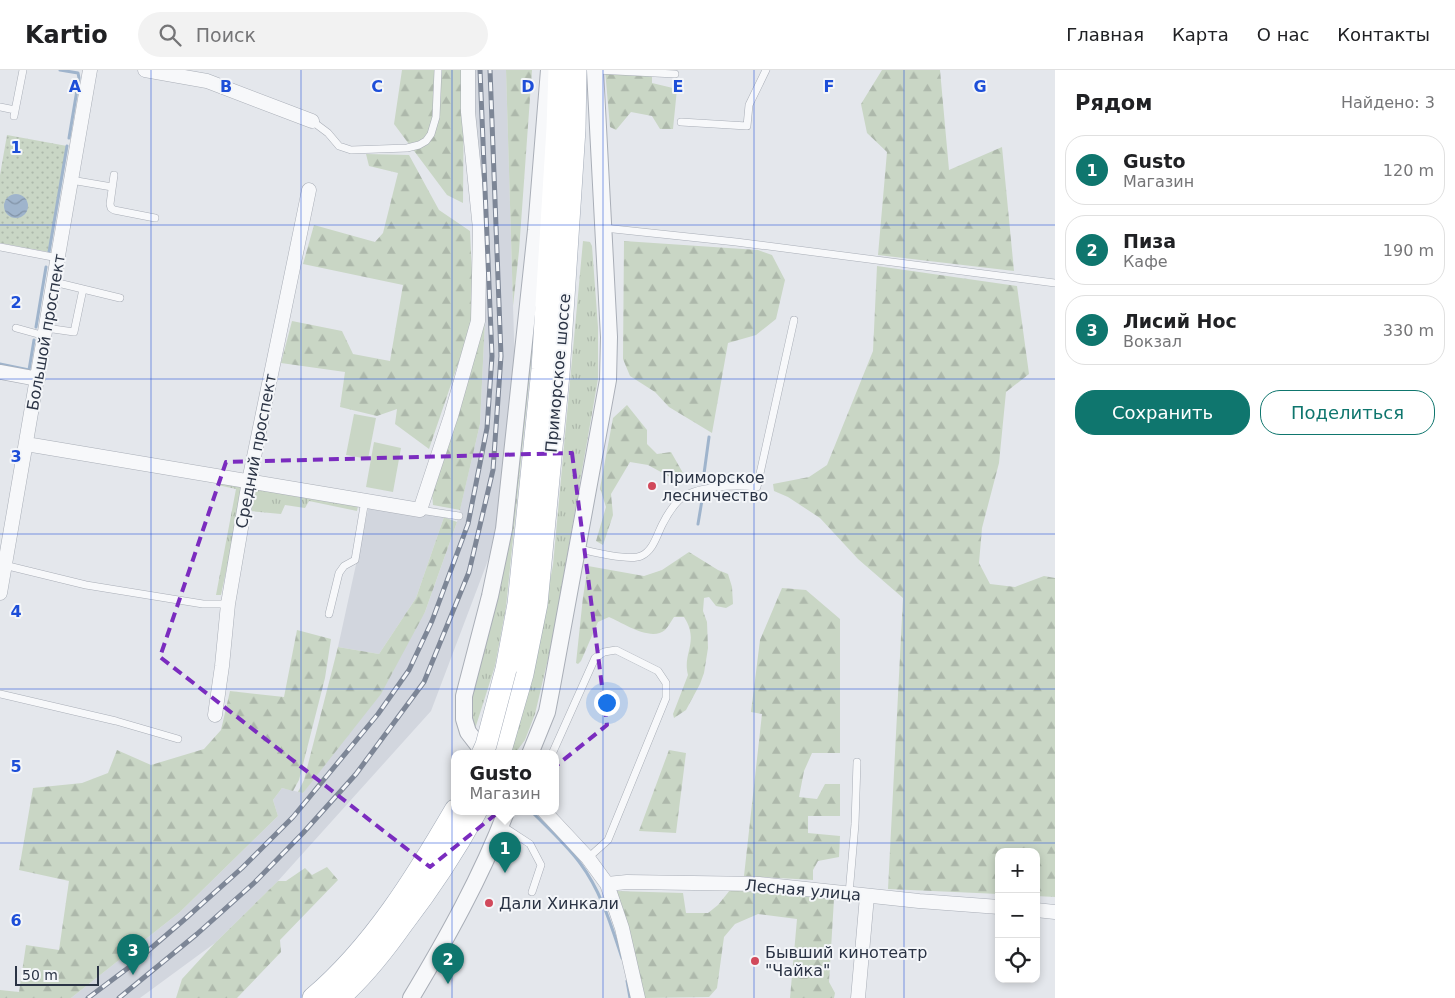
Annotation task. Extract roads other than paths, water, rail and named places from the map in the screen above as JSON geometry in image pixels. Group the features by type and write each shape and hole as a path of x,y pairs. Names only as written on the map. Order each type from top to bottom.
{"main road":[{"name":"Приморское шоссе","path":"515,672 518,604 542,369 559,70"},
{"name":"Приморское шоссе","path":"515,672 537,604 559,374 575,129 576,70"},
{"path":"484,750 515,672"},
{"path":"501,750 515,672"},
{"path":"313,998 344,968 378,930 426,859 452,815"},
{"path":"339,998 352,986 390,942 413,911 451,855 474,815"}],"street":[{"name":"Большой проспект","path":"0,593 2,565 38,379 90,70"},
{"path":"145,70 207,81 312,121"},
{"path":"26,444 420,510 451,416 478,321 480,229 468,112 468,70"},
{"path":"480,750 468,732 464,719 464,696 490,596 504,529 536,230 549,70"},
{"path":"532,750 547,712 608,380 609,337 595,70"},
{"name":"Средний проспект","path":"215,715 228,604 249,481 310,190"},
{"path":"0,372 38,379"},
{"path":"548,815 588,858 607,884 622,928 638,998"},
{"path":"411,998 464,905 504,818"},
{"name":"Лесная улица","path":"607,884 627,882 758,884 867,896 995,907"},
{"path":"858,998 867,896"},
{"path":"1040,910 1055,912"}],"lane":[{"path":"0,107 15,113 23,70"},
{"path":"312,121 328,133 339,146 351,150 406,148 418,145 426,141 431,134 436,117 438,70"},
{"path":"595,70 675,74"},
{"path":"681,122 747,126 749,104 766,70"},
{"path":"114,176 111,208 155,218"},
{"path":"71,180 112,187"},
{"path":"604,228 736,242 1055,283"},
{"path":"0,247 58,258"},
{"path":"54,282 120,298"},
{"path":"16,328 46,332 74,332 83,289"},
{"path":"578,548 606,555 640,557 649,550 663,523 680,499 694,492 736,485 757,487 794,320"},
{"path":"329,614 339,572 344,566 355,560 365,500"},
{"path":"420,510 459,516"},
{"path":"2,565 86,585 203,604 228,604"},
{"path":"554,750 595,658 604,652 616,650 658,671 666,683 666,698 608,840 588,858"},
{"path":"0,694 116,721 178,739"},
{"path":"849,894 855,824 857,762"},
{"path":"504,818 530,844 541,865 532,892"}],"water":[{"path":"11,194 21,194 28,201 28,211 21,218 11,218 4,211 4,201"}],"waterway":[{"path":"60,70 78,73 79,78 69,138"},
{"path":"49,252 67,146"},
{"path":"36,327 46,267"},
{"path":"0,364 29,370 34,340"},
{"path":"703,481 709,437"},
{"path":"698,524 702,500"},
{"path":"535,815 569,849 594,885 605,909 622,958"},
{"path":"627,981 630,998"}],"railway":[{"path":"88,998 128,968 185,919 242,868 293,817 378,714 409,670 432,621 468,524 487,428 492,356 480,70"},
{"path":"119,998 197,934 255,882 303,833 356,774 424,682 469,572 493,470 501,356 490,70"}],"place":[{"name":"Приморское лесничество","path":"652,486"},
{"name":"Gusto","path":"505,873"},
{"name":"Дали Хинкали","path":"489,903"},
{"name":"Бывший кинотеатр \"Чайка\"","path":"755,961"},
{"name":"Лисий Нос","path":"133,975"},
{"name":"Пиза","path":"448,984"}]}
